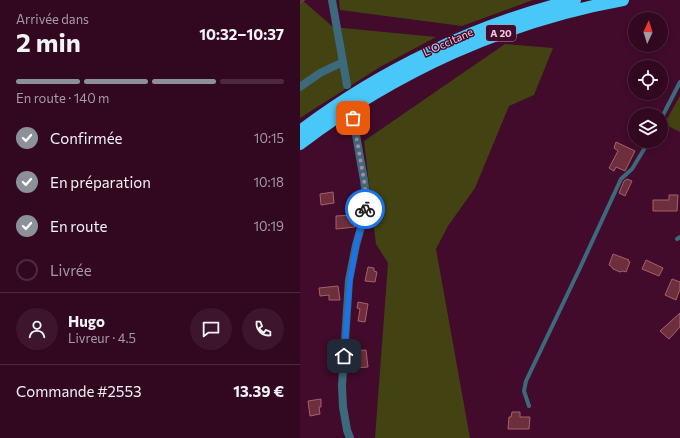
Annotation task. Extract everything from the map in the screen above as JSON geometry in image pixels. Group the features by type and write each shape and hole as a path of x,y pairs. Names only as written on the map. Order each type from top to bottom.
{"highway":[{"name":"L'Occitane","path":"302,130 380,78 444,45 506,20 575,0"},
{"name":"L'Occitane","path":"300,144 385,88 447,55 503,32 574,11 623,0"}],"street":[{"path":"332,0 347,84"},
{"path":"300,87 320,73 343,62"},
{"path":"350,438 343,407 342,386 350,280 356,245 363,220 366,196 353,118"}],"lane":[{"path":"667,108 680,82"},
{"path":"529,406 524,391 526,381 621,179 632,169 645,148"}],"shaded area":[{"path":"300,0 302,0 333,27 436,37 380,67 300,118"},
{"path":"339,0 533,0 462,26 340,10"},
{"path":"505,44 553,48 534,95 509,106 475,188 448,226 436,249 470,438 375,438 388,263 376,244 364,141"},
{"path":"680,96 680,132 668,126 668,117"}],"building":[{"path":"616,142 635,151 625,171 616,167 614,171 609,168 618,151 614,148"},
{"path":"627,179 632,181 625,196 619,193 624,181"},
{"path":"333,192 334,203 321,205 320,194"},
{"path":"669,195 678,195 677,211 653,211 653,200 669,200"},
{"path":"353,215 355,227 336,229 336,216"},
{"path":"613,254 629,260 628,261 630,262 626,272 620,272 613,269 609,265"},
{"path":"646,260 663,268 659,276 642,269"},
{"path":"368,267 374,268 374,271 377,272 375,282 365,281"},
{"path":"672,279 680,282 680,289 676,300 665,295"},
{"path":"338,286 340,300 329,300 329,295 320,296 319,288"},
{"path":"358,302 368,304 365,322 358,321 360,309 357,308"},
{"path":"680,313 680,327 669,339 660,331"},
{"path":"366,350 368,367 356,368 354,351"},
{"path":"321,399 321,407 319,407 320,414 310,416 308,401"},
{"path":"512,412 520,412 520,417 530,417 529,429 508,429 509,417 511,417"}],"waterway":[{"path":"300,3 304,0"}],"way so far":[{"path":"353,118 364,180 366,196 365,209"}],"route":[{"path":"344,356 350,280 356,245 365,209"}]}
